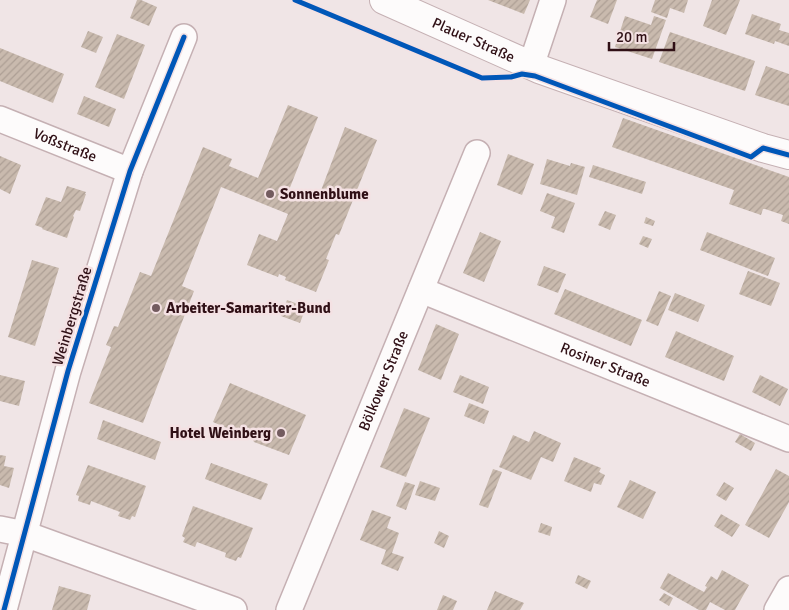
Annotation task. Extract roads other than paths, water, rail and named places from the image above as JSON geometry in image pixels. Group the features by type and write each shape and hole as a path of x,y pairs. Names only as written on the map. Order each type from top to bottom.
{"main road":[{"name":"Plauer Straße","path":"384,0 531,66 735,138 789,155"}],"street":[{"path":"531,66 552,0"},
{"name":"Weinbergstraße","path":"4,610 68,371 130,171 184,37"},
{"name":"Voßstraße","path":"0,119 130,171"},
{"name":"Bölkower Straße","path":"289,610 477,153"},
{"name":"Rosiner Straße","path":"421,290 789,439"},
{"path":"0,529 25,534 234,610"},
{"path":"777,610 789,589"}],"place":[{"name":"Sonnenblume","path":"270,194"},
{"name":"Arbeiter-Samariter-Bund","path":"156,308"},
{"name":"Hotel Weinberg","path":"281,433"}]}
